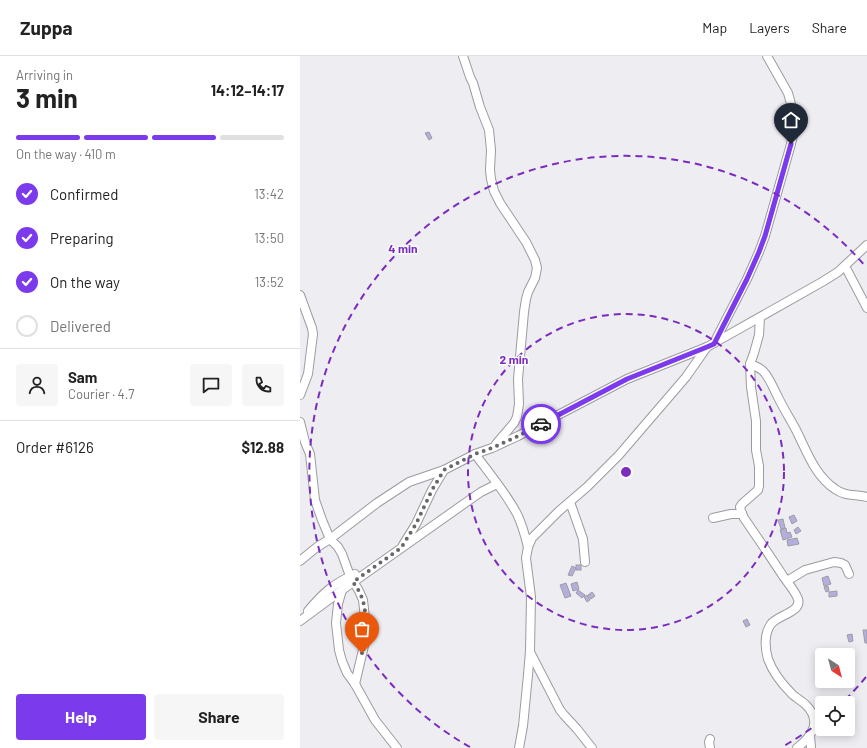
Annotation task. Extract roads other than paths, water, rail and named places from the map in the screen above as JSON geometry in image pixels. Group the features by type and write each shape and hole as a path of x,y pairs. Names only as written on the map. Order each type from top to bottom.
{"street":[{"path":"463,56 489,130 491,150 490,170 494,190 500,203 526,242 535,260 537,268 535,278 528,292 524,312 518,379 519,404 517,417 514,423 495,446"},
{"path":"519,748 523,726 530,651 531,597 526,558 528,547 532,538 559,510 587,487 619,456 686,377 710,346 747,279 765,236 794,131 791,104 788,93 767,56"},
{"path":"300,561 377,503 409,482 444,470 475,454 518,436 627,379 710,346 838,272 867,245"},
{"path":"845,266 867,308"},
{"path":"300,295 312,328 308,374 300,395"},
{"path":"760,318 759,334 750,364 751,387 756,421 756,450 760,478 758,490 740,507 744,518 797,598 797,607 772,624 765,644 770,663 781,682 806,704 812,714 814,726 810,735 797,748"},
{"path":"750,364 758,367 767,375 805,450 824,480 834,489 846,495 867,497"},
{"path":"300,422 310,454 315,500 325,529 330,539 338,547 342,554 352,579 363,600 366,637 355,684"},
{"path":"475,454 517,515 528,547"},
{"path":"401,548 416,524 432,490 444,470"},
{"path":"301,620 326,591 337,583 352,579 375,566 481,492 497,484"},
{"path":"570,502 583,539 585,562"},
{"path":"713,518 731,514 742,514"},
{"path":"787,581 805,570 834,562 843,564 849,574"},
{"path":"301,620 343,589 352,579"},
{"path":"343,589 352,589 360,592"},
{"path":"343,589 336,616 339,650 347,673 378,724 397,748"},
{"path":"530,651 560,710 592,748"},
{"path":"810,735 811,748"},
{"path":"710,739 710,748"}]}
